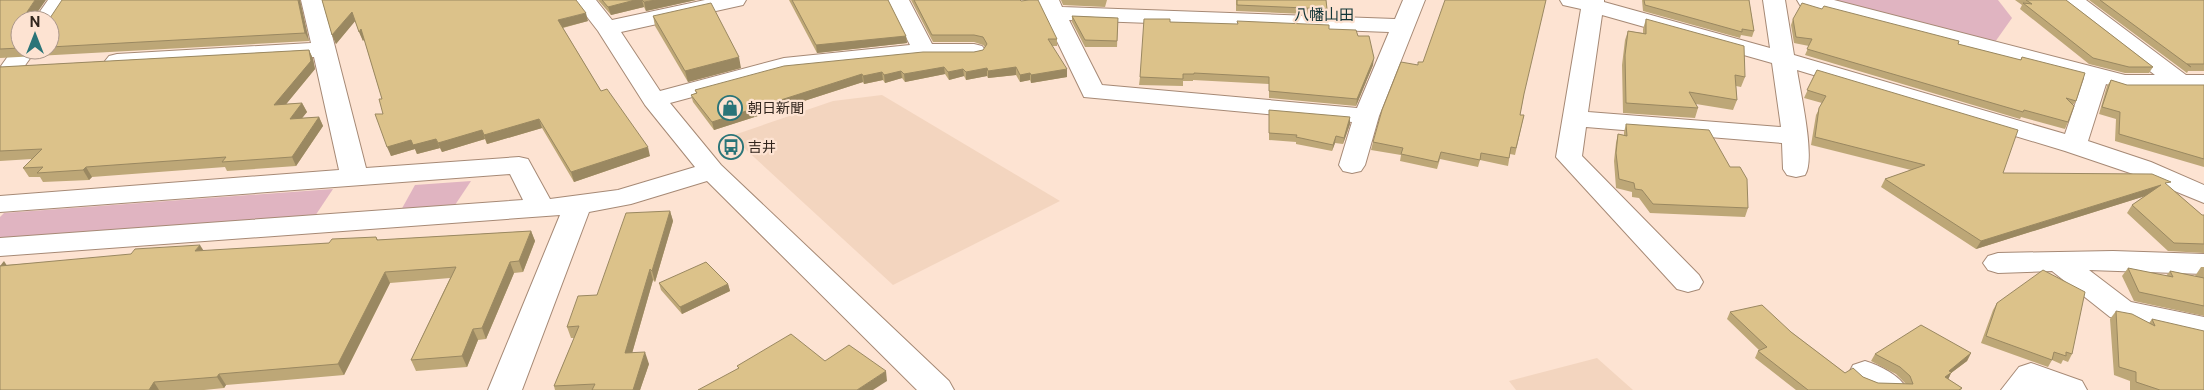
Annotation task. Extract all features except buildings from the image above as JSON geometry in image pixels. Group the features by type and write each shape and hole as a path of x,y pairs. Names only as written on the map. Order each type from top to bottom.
{"street":[{"path":"312,0 362,176 345,221"},
{"path":"586,0 608,28 654,100 712,171 936,390"},
{"path":"608,28 734,0"},
{"path":"898,0 924,51"},
{"path":"1352,165 1366,116 1414,0"},
{"path":"1774,0 1795,136 1796,170"},
{"path":"1808,0 2122,82 2204,82"},
{"path":"2072,0 2180,82"},
{"path":"1688,282 1569,157 1575,119 1585,2 2074,145 2142,168 2204,195"},
{"path":"1366,116 1117,92 1093,92 1052,7 1402,26"},
{"path":"91,62 325,49"},
{"path":"654,100 784,65 924,51 974,51"},
{"path":"12,61 42,65"},
{"path":"2074,145 2097,74"},
{"path":"1575,119 1795,136"},
{"path":"0,204 519,165 540,207"},
{"path":"0,247 578,205 621,198 712,171"},
{"path":"505,390 578,205"},
{"path":"1998,263 2112,260 2204,264"},
{"path":"2058,261 2121,310 2204,328"},
{"path":"2018,390 2031,376 2070,390"}],"shaded area":[{"path":"1828,0 1998,0 2012,18 1995,42"},
{"path":"882,95 1060,201 893,285 731,136 833,101"},
{"path":"471,181 453,208 400,212 415,185"},
{"path":"333,189 315,216 0,240 0,217 4,213"},
{"path":"1597,358 1633,390 1516,390 1509,381"}],"place":[{"name":"朝日新聞","path":"730,108"},
{"name":"吉井","path":"731,147"}],"district":[{"name":"八幡山田","path":"1324,14"}]}
